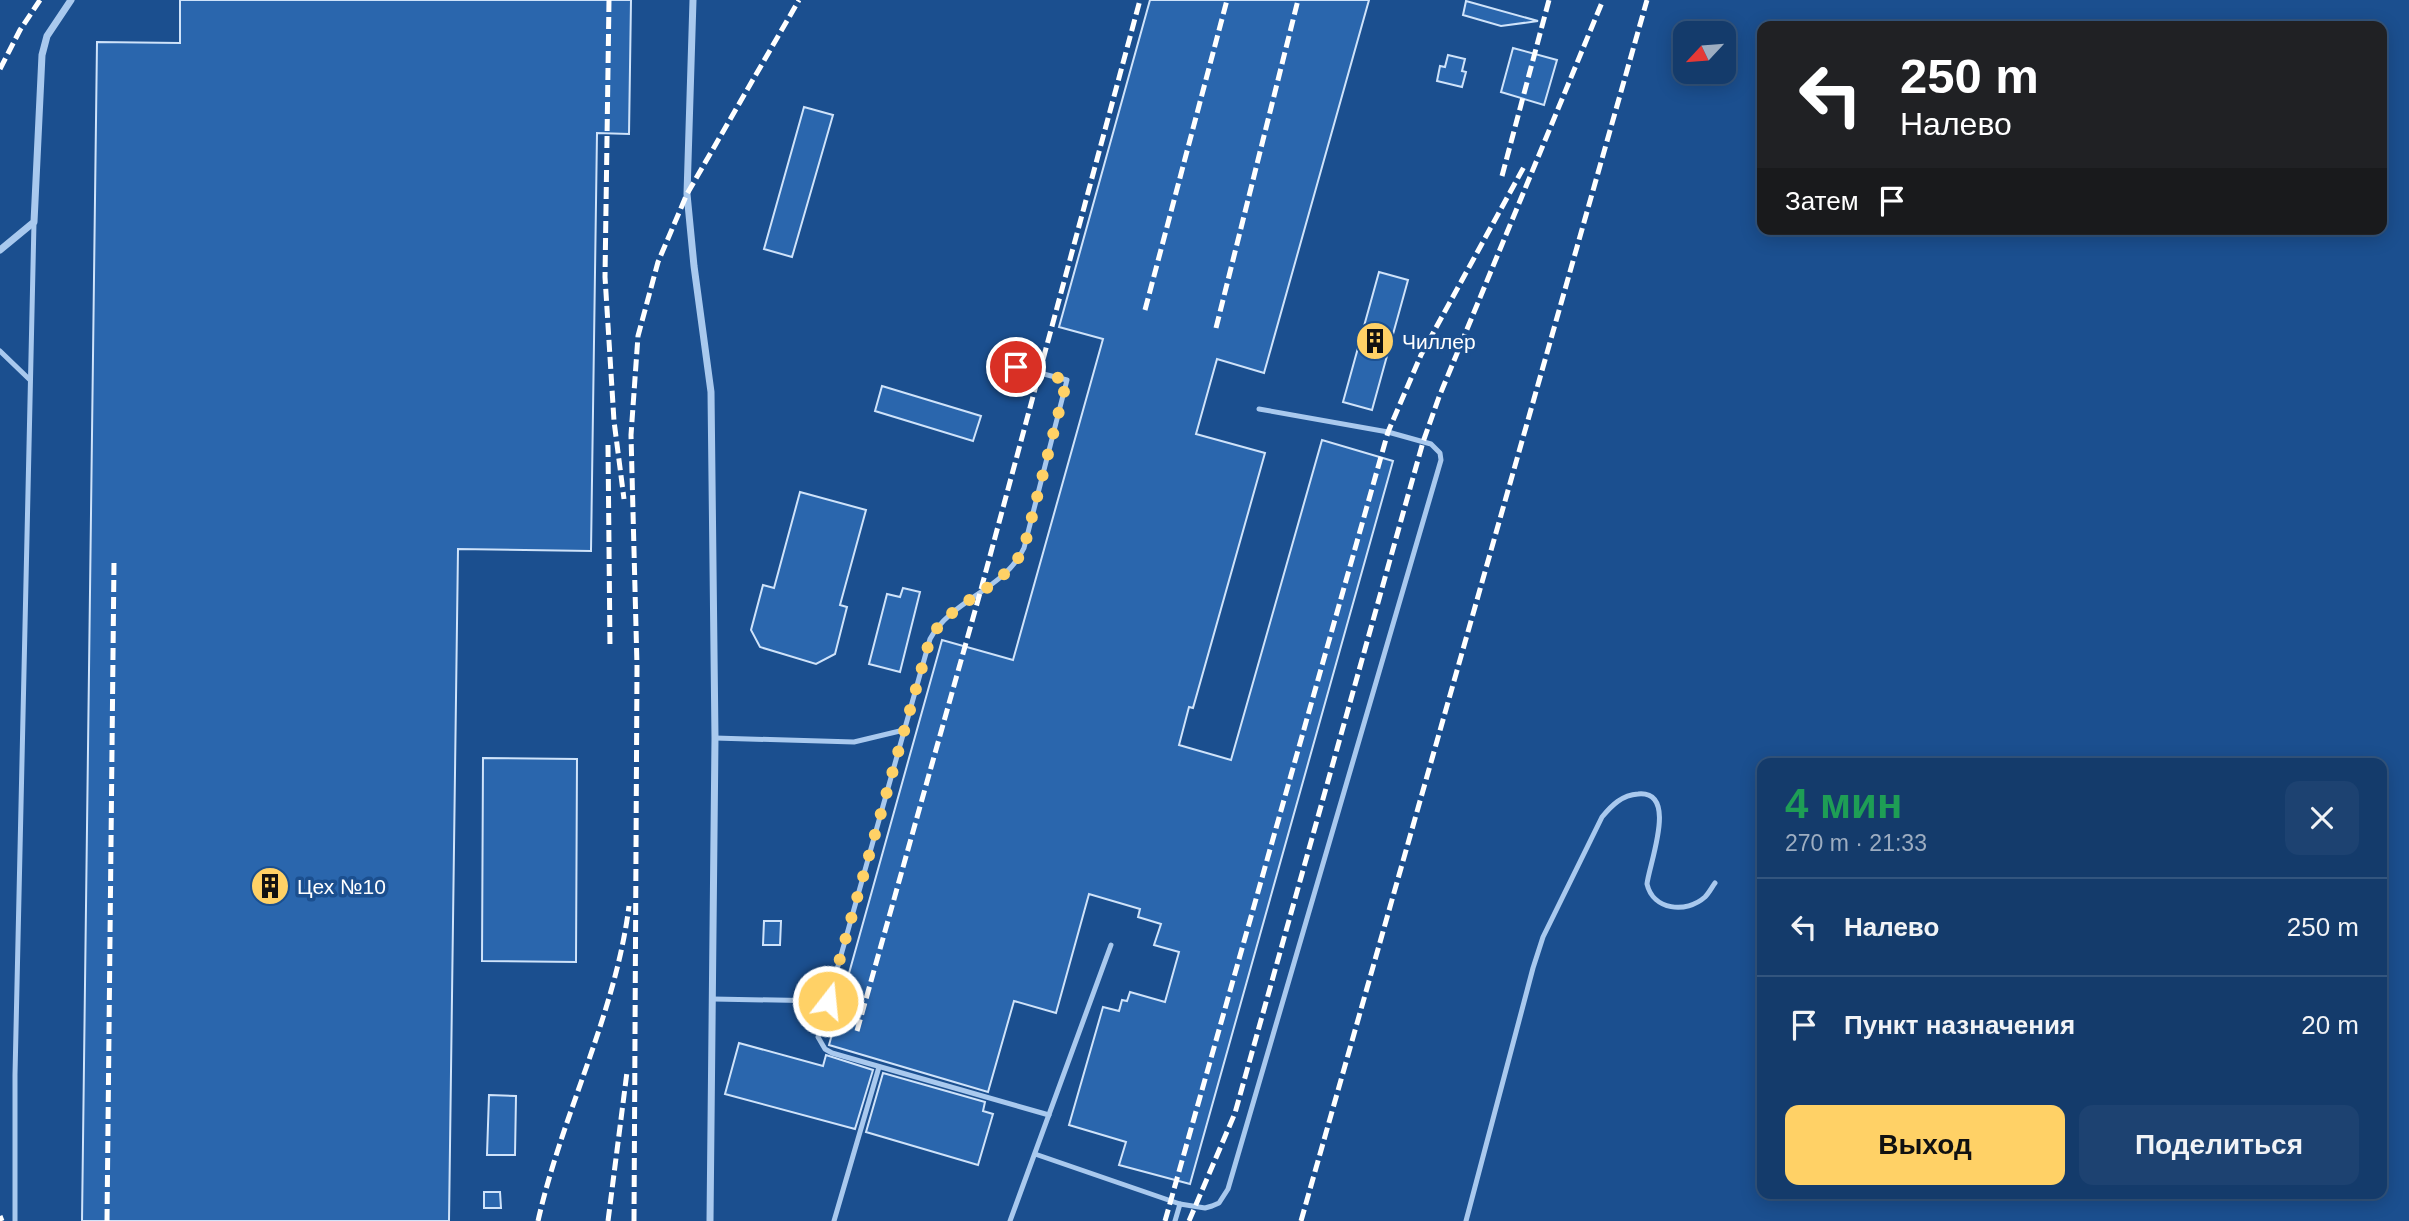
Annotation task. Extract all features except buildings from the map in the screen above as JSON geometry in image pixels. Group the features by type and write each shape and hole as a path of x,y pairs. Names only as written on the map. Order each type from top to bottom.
{"street":[{"path":"0,250 34,222 42,55 47,37 71,0"},
{"path":"693,0 687,194 711,392 715,738 710,1221"}],"lane":[{"path":"15,1221 15,1075 34,222"},
{"path":"0,351 29,379"},
{"path":"1016,367 1067,380 1024,548 1010,570 948,616 930,639 820,1030 820,1044 832,1053 1049,1115"},
{"path":"1035,1154 1180,1204 1205,1208 1212,1206 1219,1203 1228,1189 1441,460 1440,453 1431,444 1388,432 1259,409"},
{"path":"715,738 844,742 870,739 904,730"},
{"path":"1466,1221 1533,968 1544,937 1602,817 1614,803 1639,794 1650,796 1657,803 1661,815 1647,884 1650,894 1658,903 1685,907 1706,897 1715,883"},
{"path":"1010,1221 1111,945"},
{"path":"713,999 828,1001"},
{"path":"834,1221 880,1067"},
{"path":"1175,1221 1180,1204"}],"railway":[{"path":"0,69 20,30 40,0"},
{"path":"609,0 605,277 614,421 624,499"},
{"path":"634,1221 637,666 631,435 638,336 658,262 687,194 799,0"},
{"path":"857,1031 980,593 1140,0"},
{"path":"1145,310 1227,0"},
{"path":"1216,328 1298,0"},
{"path":"1502,176 1549,0"},
{"path":"1189,1221 1235,1113 1423,442 1439,397 1603,0"},
{"path":"1301,1221 1647,0"},
{"path":"1165,1221 1388,432 1421,355 1525,165"},
{"path":"608,445 610,648"},
{"path":"107,1221 114,561"},
{"path":"538,1221 560,1142 612,987 629,906"},
{"path":"608,1221 627,1072"},
{"path":"0,1216 2,1221"}],"place":[{"name":"Чиллер","path":"1375,341"},
{"name":"Цех №10","path":"270,886"}],"route":[{"path":"828,1001 930,639 948,616 1010,570 1024,548 1067,380 1016,367"}]}
